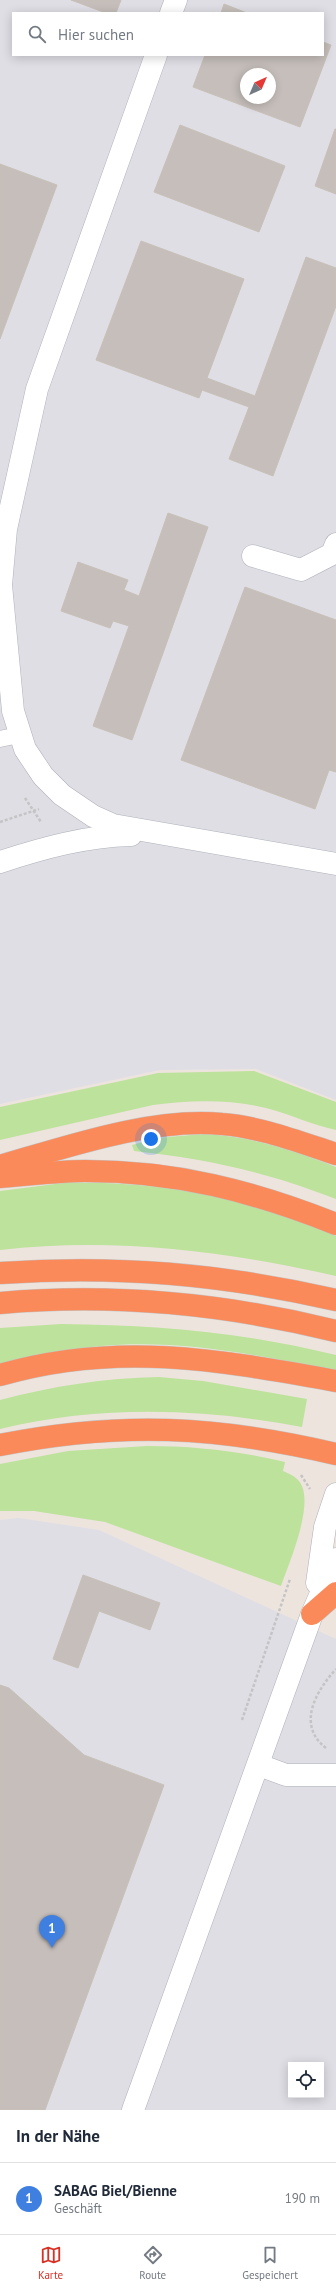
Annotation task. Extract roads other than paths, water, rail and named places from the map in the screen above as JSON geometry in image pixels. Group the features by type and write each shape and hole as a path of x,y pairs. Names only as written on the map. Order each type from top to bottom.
{"highway":[{"path":"0,1166 129,1132 193,1124 221,1123 245,1127 336,1154"},
{"path":"0,1177 83,1171 175,1177 268,1198 336,1224"},
{"path":"0,1273 48,1270 99,1270 202,1275 251,1282 336,1300"},
{"path":"0,1303 74,1299 186,1304 246,1311 336,1331"},
{"path":"0,1375 22,1369 88,1358 164,1356 215,1360 336,1381"},
{"path":"0,1445 76,1432 164,1429 215,1432 275,1440 336,1454"},
{"path":"312,1614 336,1593"}],"street":[{"path":"171,12 176,0"},
{"path":"156,56 37,390 6,529 1,585 13,711 9,737 25,749 43,776 62,795 93,816 113,825 336,864"},
{"path":"253,556 301,570 332,554 336,544"},
{"path":"0,862 36,850 99,837 164,834"},
{"path":"312,1614 325,1527 336,1494"},
{"path":"133,2110 259,1765 312,1614 326,1578 336,1559"},
{"path":"259,1765 286,1775 333,1775"}],"place":[{"name":"SABAG Biel/Bienne","path":"52,1948"}]}
